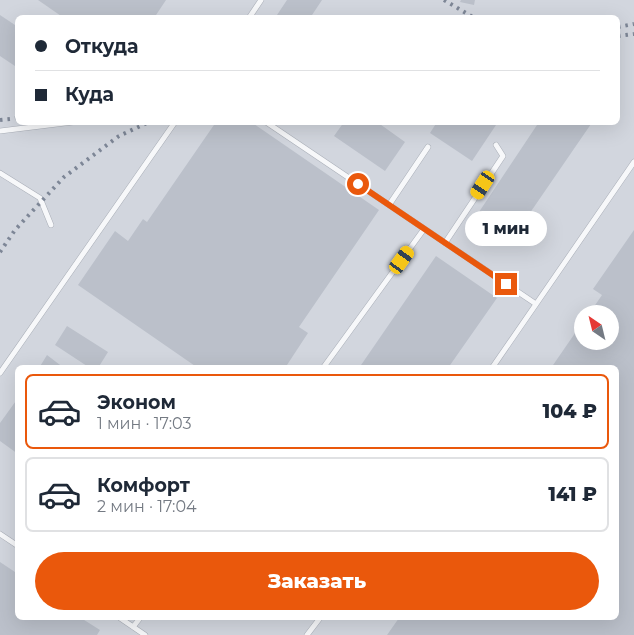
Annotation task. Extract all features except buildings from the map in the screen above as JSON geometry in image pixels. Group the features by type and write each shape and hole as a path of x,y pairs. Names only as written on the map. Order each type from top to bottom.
{"lane":[{"path":"251,15 261,0"},
{"path":"0,131 49,125"},
{"path":"0,373 173,125"},
{"path":"270,125 536,304"},
{"path":"445,243 503,156 496,145"},
{"path":"389,205 428,147"},
{"path":"494,365 634,162"},
{"path":"0,173 40,198 51,225"},
{"path":"325,365 424,229"},
{"path":"0,534 15,544"},
{"path":"123,620 145,635"},
{"path":"133,627 138,620"},
{"path":"308,635 319,620"}],"shaded area":[{"path":"0,0 634,0 634,635 0,635"}],"railway":[{"path":"444,0 469,15"},
{"path":"620,27 634,24"},
{"path":"620,36 634,34"},
{"path":"0,120 15,118"},
{"path":"0,252 15,230 64,177 119,136 143,125"}],"route":[{"path":"358,184 506,284"}]}
